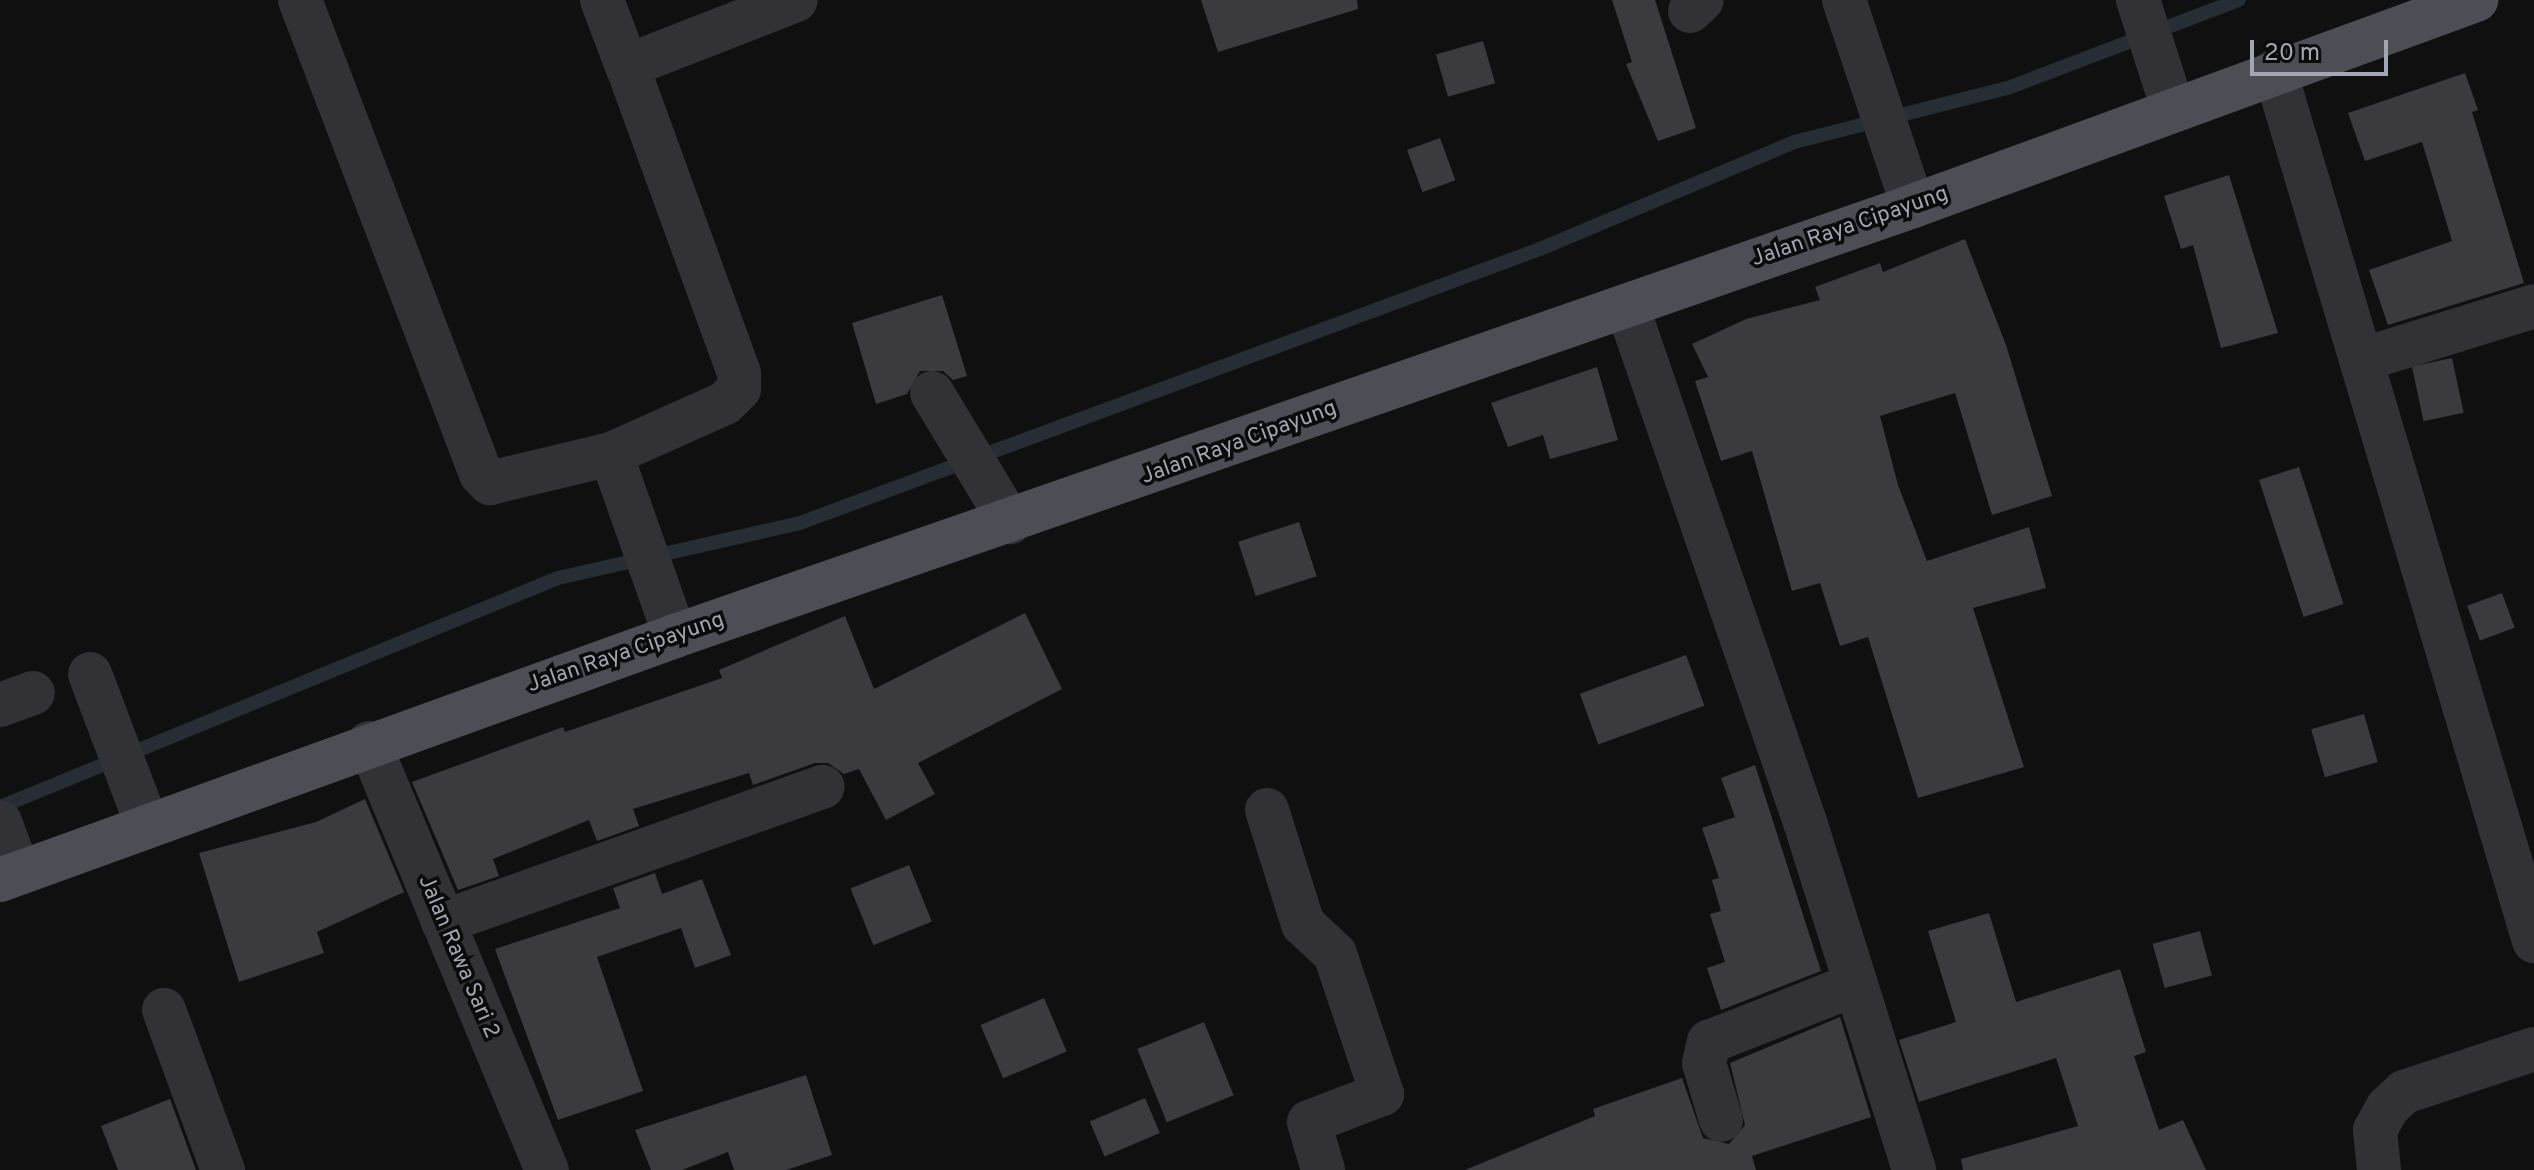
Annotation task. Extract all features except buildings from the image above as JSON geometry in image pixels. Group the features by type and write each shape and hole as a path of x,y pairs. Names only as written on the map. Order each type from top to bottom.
{"main road":[{"name":"Jalan Raya Cipayung","path":"9,876 369,743 675,636 1001,508 1627,306 1907,190 2173,109 2476,0"}],"street":[{"path":"300,0 481,474 490,483 611,454 725,403 739,389 739,373 602,0"},
{"path":"627,66 796,0"},
{"path":"1844,0 1907,190"},
{"path":"2138,0 2173,109"},
{"path":"2275,71 2534,941"},
{"path":"1627,306 1856,984 1914,1170"},
{"path":"2361,360 2534,306"},
{"path":"932,393 1001,508"},
{"path":"611,454 675,636"},
{"path":"90,674 147,825"},
{"name":"Jalan Rawa Sari 2","path":"369,743 547,1170"},
{"path":"443,922 823,787"},
{"path":"1267,810 1303,924 1335,954 1382,1094 1309,1122 1323,1170"},
{"path":"2,826 9,876"},
{"path":"1721,1120 1704,1063 1709,1042 1856,984"},
{"path":"164,1010 223,1170"},
{"path":"2379,1170 2375,1130 2388,1107 2404,1092 2534,1049"}],"waterway":[{"path":"0,807 558,578 800,523 1540,249 1794,142 2008,88 2239,0"}]}
